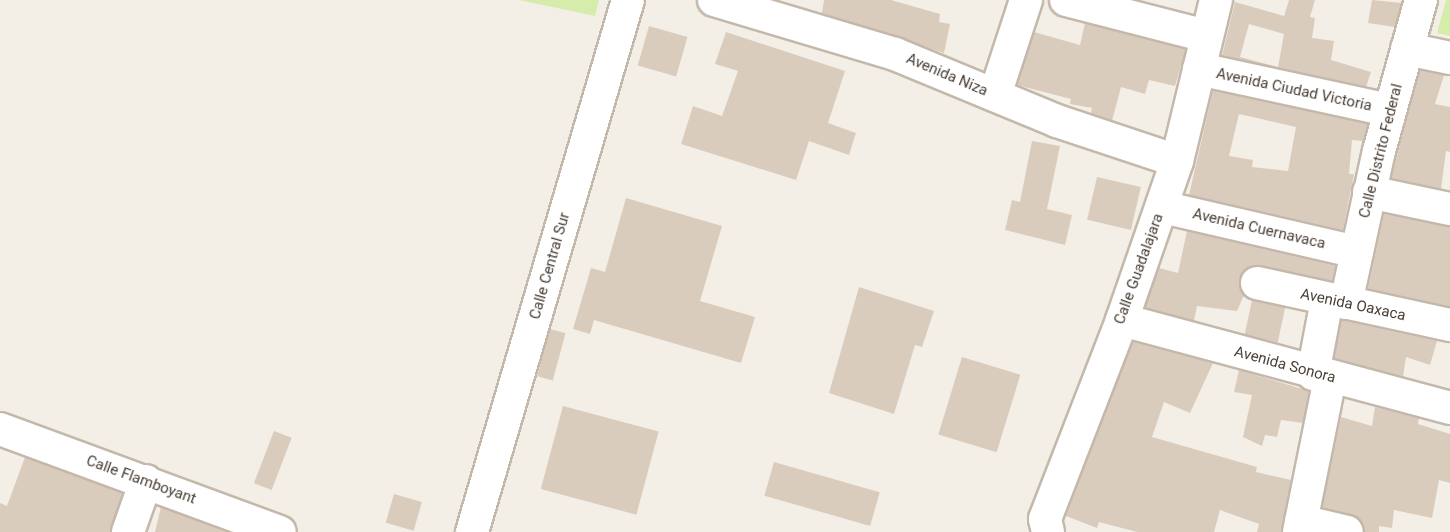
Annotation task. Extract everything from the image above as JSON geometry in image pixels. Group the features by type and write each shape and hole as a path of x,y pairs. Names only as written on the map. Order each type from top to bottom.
{"street":[{"name":"Calle Central Sur","path":"472,532 628,0"},
{"name":"Avenida Niza","path":"714,0 757,6 895,54 1057,121 1177,161"},
{"path":"995,95 1026,0"},
{"path":"1066,0 1206,36"},
{"name":"Calle Guadalajara","path":"1048,532 1045,519 1122,320 1177,161 1216,0"},
{"name":"Calle Distrito Federal","path":"1300,527 1322,376 1337,302 1356,252 1389,110 1421,0"},
{"path":"1407,49 1450,58"},
{"name":"Avenida Ciudad Victoria","path":"1199,69 1389,110"},
{"path":"1369,192 1450,209"},
{"name":"Avenida Cuernavaca","path":"1162,207 1356,252"},
{"name":"Avenida Oaxaca","path":"1257,283 1450,325"},
{"name":"Avenida Sonora","path":"1122,320 1322,376 1450,408"},
{"name":"Calle Flamboyant","path":"0,429 280,532"},
{"path":"128,532 146,481"},
{"path":"1300,527 1347,532"}],"green space":[{"path":"519,0 599,0 595,16"},
{"path":"1446,0 1450,0 1450,36 1437,33"}],"building":[{"path":"824,0 891,0 940,14 939,22 950,24 944,53 822,13"},
{"path":"1289,0 1315,0 1310,17 1315,18 1312,38 1334,41 1331,60 1371,72 1366,87 1222,56 1235,2 1284,16","holes":["1249,24 1284,34 1278,67 1240,57"]},
{"path":"1372,0 1402,3 1395,27 1368,23"},
{"path":"1085,23 1186,49 1175,86 1149,80 1145,94 1121,87 1112,121 1091,113 1092,108 1070,104 1071,99 1017,85 1034,32 1080,45"},
{"path":"649,26 687,37 676,76 638,65"},
{"path":"726,32 845,71 828,123 856,133 849,155 809,141 796,180 681,144 693,106 722,116 738,71 715,64"},
{"path":"1420,70 1444,75 1435,104 1450,107 1450,152 1446,151 1441,189 1391,178"},
{"path":"1213,90 1368,124 1363,141 1352,140 1349,174 1354,174 1343,230 1189,195","holes":["1239,114 1296,127 1288,171 1252,167 1253,160 1229,156"]},
{"path":"1032,141 1060,146 1047,209 1072,215 1065,245 1005,230 1012,200 1020,202"},
{"path":"1097,177 1141,187 1131,230 1087,220"},
{"path":"626,198 722,226 700,301 755,317 741,363 594,320 590,334 573,329 591,268 605,272"},
{"path":"1384,214 1450,226 1450,307 1368,289"},
{"path":"1187,231 1336,266 1332,281 1252,266 1240,279 1244,295 1237,311 1197,306 1194,321 1145,308 1159,268 1178,273"},
{"path":"859,287 934,311 922,347 915,345 894,414 829,393"},
{"path":"1252,300 1285,307 1278,342 1245,335"},
{"path":"1341,320 1437,341 1430,365 1406,357 1403,377 1334,358"},
{"path":"550,329 565,333 553,380 537,376"},
{"path":"1133,342 1213,363 1190,413 1164,402 1152,437 1257,467 1256,472 1291,480 1281,532 1257,532 1259,524 1220,510 1214,532 1137,532 1099,522 1097,528 1066,516"},
{"path":"962,357 1020,375 997,452 938,434"},
{"path":"1239,370 1309,391 1303,423 1281,420 1277,437 1265,435 1262,446 1243,437 1252,395 1234,392"},
{"path":"563,406 659,432 636,515 541,489"},
{"path":"1375,407 1419,418 1418,424 1450,434 1450,483 1439,480 1432,518 1394,510 1392,528 1379,526 1379,532 1364,532 1359,519 1322,508 1341,417 1372,426"},
{"path":"274,431 292,438 272,490 254,483"},
{"path":"25,457 123,493 110,532 0,532 0,503 7,506"},
{"path":"774,462 880,492 870,526 764,496"},
{"path":"394,494 422,502 414,531 386,523"},
{"path":"161,507 228,532 155,532"}]}
